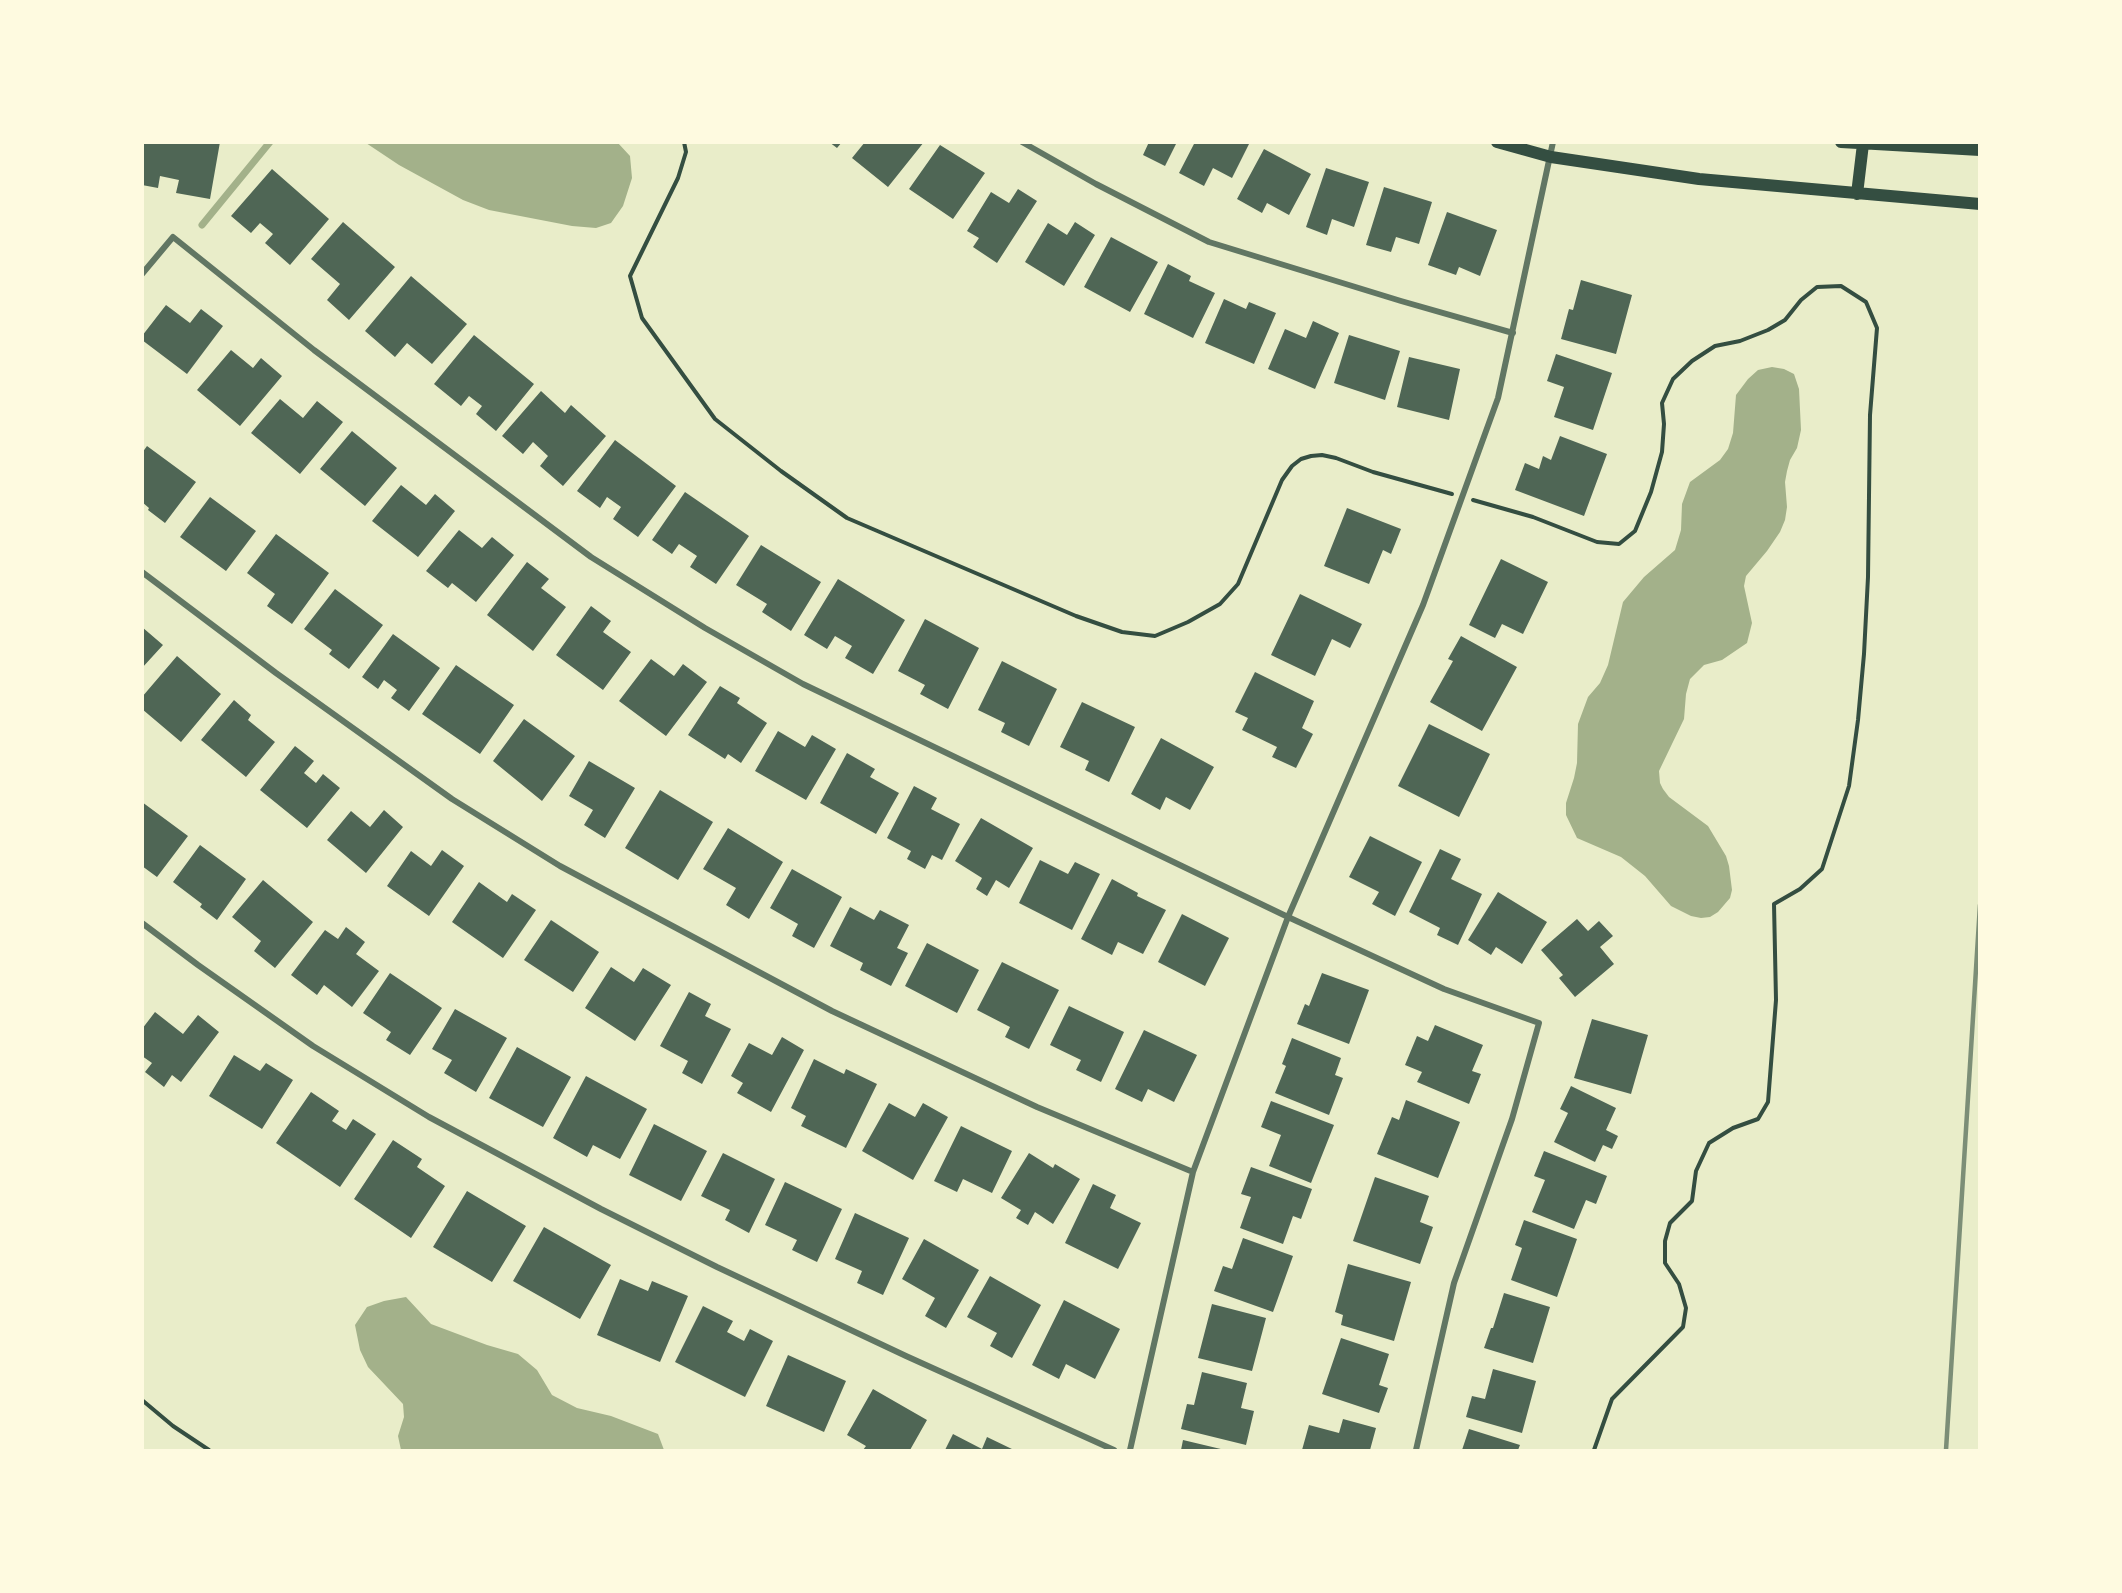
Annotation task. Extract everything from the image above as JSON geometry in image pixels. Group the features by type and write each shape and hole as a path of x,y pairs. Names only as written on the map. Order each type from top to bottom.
{"main road":[{"path":"1497,142 1551,156 1699,179 1980,204"},
{"path":"1841,142 1980,150"},
{"path":"1857,194 1863,144"}],"street":[{"path":"1022,142 1096,184 1209,242 1513,333"},
{"path":"1130,1450 1193,1172 1288,917 1424,605 1498,398 1553,142"},
{"path":"142,274 173,237 314,350 591,557 705,628 804,684 1288,917 1444,989 1539,1023 1512,1119 1454,1283 1416,1450"},
{"path":"142,572 276,673 452,799 560,867 832,1011 1037,1107 1193,1172"},
{"path":"142,923 313,1046 429,1117 601,1209 717,1267 1114,1450"}],"path":[{"path":"684,142 686,152 678,178 630,276 642,318 715,419 781,471 847,518 1076,616 1122,632 1155,636 1220,604 1238,584 1282,480 1292,466 1301,459 1311,456 1322,455 1336,458 1373,472 1533,517 1597,542 1619,544 1635,531 1651,492 1662,452 1664,424 1662,403 1673,379 1692,361 1715,346 1740,341 1768,330 1785,320 1801,300 1816,287 1841,286 1866,302 1877,328 1870,415 1868,577 1864,654 1849,786 1822,869 1800,889 1774,904 1776,1000 1768,1102 1758,1119 1733,1128 1709,1143 1696,1171 1692,1201 1670,1223 1665,1241 1665,1263 1679,1284 1686,1308 1683,1327 1612,1399 1594,1450"},
{"path":"142,1400 173,1426 209,1450"}],"shaded area":[{"path":"366,143 618,143 630,156 632,178 623,206 611,223 596,228 572,226 489,210 463,200 399,165"},
{"path":"1772,367 1794,374 1799,389 1801,430 1785,482 1787,507 1785,520 1767,551 1746,576 1744,586 1752,623 1747,643 1722,660 1704,665 1690,679 1684,719 1659,771 1663,789 1669,797 1708,826 1726,856 1729,866 1732,890 1730,898 1718,912 1710,917 1701,918 1691,916 1671,906 1645,876 1621,857 1577,838 1566,815 1566,803 1577,763 1578,724 1588,697 1600,683 1608,665 1623,602 1644,577 1675,550 1681,530 1682,504 1690,482 1720,460 1728,449 1733,433 1736,395 1758,370"},
{"path":"406,1297 431,1324 518,1354 537,1370 552,1395 577,1408 611,1416 658,1434 664,1450 401,1450 398,1436 404,1417 403,1404 368,1367 360,1350 355,1325 367,1307"}],"building":[{"path":"142,142 220,142 210,199 176,193 179,180 160,176 158,188 142,185"},
{"path":"829,142 842,142 837,148"},
{"path":"865,142 924,142 888,187 852,158"},
{"path":"1149,142 1177,142 1165,166 1143,155"},
{"path":"1195,142 1250,142 1232,178 1213,168 1204,186 1179,173"},
{"path":"940,145 985,173 953,219 909,189"},
{"path":"1264,149 1311,174 1289,215 1267,203 1262,213 1237,199"},
{"path":"1326,168 1369,182 1354,227 1332,219 1327,235 1306,227"},
{"path":"272,169 329,219 290,265 265,243 273,234 260,223 251,233 231,216"},
{"path":"1384,187 1432,202 1419,244 1396,237 1391,252 1366,245"},
{"path":"1018,189 1037,201 997,263 973,247 979,238 967,231 991,192 1009,203"},
{"path":"1447,212 1497,230 1480,276 1459,267 1456,275 1428,265"},
{"path":"343,222 395,267 349,320 327,300 340,284 311,259"},
{"path":"1075,222 1095,235 1064,286 1025,262 1048,223 1067,235"},
{"path":"1111,237 1158,262 1130,312 1084,287"},
{"path":"1168,264 1191,276 1189,281 1215,293 1193,338 1144,314"},
{"path":"411,276 467,324 432,364 407,343 395,357 365,331"},
{"path":"1581,280 1632,295 1616,354 1561,339 1569,309 1573,310"},
{"path":"1224,299 1246,309 1249,302 1276,313 1254,364 1205,343"},
{"path":"166,305 190,323 201,309 223,326 187,374 142,340 142,336"},
{"path":"1313,321 1339,333 1315,389 1268,369 1285,329 1306,338"},
{"path":"474,335 534,384 496,431 476,414 482,406 469,396 461,406 434,384"},
{"path":"1349,335 1400,351 1385,400 1334,383"},
{"path":"231,350 253,368 261,358 282,376 240,426 197,390"},
{"path":"1556,354 1612,373 1593,430 1554,417 1564,387 1547,381"},
{"path":"1409,357 1460,369 1449,420 1397,407"},
{"path":"541,391 565,413 571,405 606,436 563,486 540,466 548,456 533,442 523,454 502,436"},
{"path":"280,399 303,418 317,401 343,422 300,474 251,433"},
{"path":"352,431 397,468 365,506 320,469"},
{"path":"1560,436 1607,454 1584,516 1515,490 1525,463 1539,469 1543,456 1551,460"},
{"path":"615,440 676,486 638,537 613,519 621,507 607,497 600,508 577,491"},
{"path":"147,446 196,482 165,523 148,510 149,508 142,502 142,453"},
{"path":"401,485 426,505 435,494 455,511 418,557 372,521"},
{"path":"685,492 749,536 716,584 690,567 697,556 679,544 672,554 652,540"},
{"path":"210,497 256,531 226,571 180,537"},
{"path":"1347,508 1401,529 1391,554 1383,550 1369,584 1324,566"},
{"path":"459,530 482,548 492,537 514,555 476,602 452,583 448,588 426,571"},
{"path":"276,534 329,573 292,624 267,606 275,594 247,573"},
{"path":"761,545 821,582 791,631 762,612 767,604 736,585"},
{"path":"1501,559 1548,582 1523,634 1502,624 1495,638 1469,625"},
{"path":"527,562 549,579 541,588 566,607 533,651 487,615"},
{"path":"838,579 905,620 873,674 845,658 852,646 835,636 827,649 804,635"},
{"path":"335,589 383,625 349,669 329,654 332,650 304,629"},
{"path":"1300,594 1362,624 1350,648 1332,639 1315,676 1271,655"},
{"path":"591,606 611,621 603,632 631,652 603,690 556,655"},
{"path":"925,619 979,648 948,709 920,694 925,685 898,671"},
{"path":"142,627 163,645 142,668"},
{"path":"393,634 440,668 409,711 391,698 397,690 384,680 378,689 362,677"},
{"path":"1461,636 1517,667 1482,731 1430,702 1453,661 1448,659"},
{"path":"177,656 221,694 181,742 142,709 142,697"},
{"path":"651,659 674,676 683,664 707,682 666,736 619,701"},
{"path":"1002,661 1057,689 1029,746 1001,732 1005,723 978,710"},
{"path":"456,665 514,705 480,754 422,714"},
{"path":"1255,672 1314,701 1302,728 1313,734 1296,768 1272,757 1277,747 1242,730 1248,718 1235,712"},
{"path":"720,686 740,698 737,703 767,723 741,763 728,754 725,759 688,735"},
{"path":"234,700 251,715 248,720 275,742 246,777 201,740"},
{"path":"1082,702 1135,727 1109,782 1085,770 1089,761 1060,747"},
{"path":"524,719 575,756 542,801 493,761"},
{"path":"1429,724 1490,754 1459,817 1398,786"},
{"path":"778,731 805,747 812,735 836,749 806,800 755,771"},
{"path":"1161,738 1214,767 1190,810 1166,797 1160,810 1131,794"},
{"path":"295,746 314,761 304,773 316,783 323,774 340,788 307,828 260,790"},
{"path":"847,753 875,769 870,777 899,793 876,834 820,803"},
{"path":"589,761 635,788 605,838 584,825 593,810 569,796"},
{"path":"914,786 937,798 931,809 960,824 942,860 932,855 925,869 907,859 911,851 887,838"},
{"path":"660,790 713,822 678,880 625,848"},
{"path":"142,802 188,836 157,877 142,866"},
{"path":"384,810 403,827 366,873 327,840 351,811 370,827"},
{"path":"981,818 1033,848 1009,888 996,880 987,896 976,889 982,878 955,861"},
{"path":"728,828 783,862 749,919 726,905 736,888 703,869"},
{"path":"1370,836 1422,862 1395,916 1372,904 1379,892 1349,877"},
{"path":"200,845 246,879 217,920 200,907 202,904 173,882"},
{"path":"1440,849 1461,859 1451,879 1482,894 1458,945 1437,935 1440,928 1409,912"},
{"path":"442,850 464,866 429,916 387,886 411,851 431,866"},
{"path":"1040,860 1068,874 1075,862 1100,874 1072,930 1019,903"},
{"path":"792,869 842,897 814,948 792,936 798,924 770,908"},
{"path":"1112,879 1138,893 1137,896 1166,910 1143,954 1118,942 1112,955 1081,939"},
{"path":"263,880 313,922 275,968 254,951 261,941 232,917"},
{"path":"479,882 507,902 512,894 536,910 503,958 452,922"},
{"path":"1498,892 1547,922 1522,964 1496,947 1491,955 1468,940"},
{"path":"850,907 874,920 880,910 909,925 897,948 908,953 891,986 860,970 863,963 830,946"},
{"path":"1182,914 1229,938 1205,986 1158,962"},
{"path":"1577,919 1588,931 1599,921 1613,936 1600,947 1614,964 1575,997 1559,978 1563,975 1541,950"},
{"path":"551,920 599,952 573,992 524,960"},
{"path":"346,927 365,942 356,954 379,971 352,1007 324,985 317,995 291,975 325,930 338,939"},
{"path":"927,943 979,970 957,1013 905,986"},
{"path":"1002,962 1059,990 1029,1049 1005,1037 1010,1027 977,1010"},
{"path":"611,967 634,982 643,968 671,985 635,1041 585,1008"},
{"path":"390,973 442,1008 410,1055 386,1040 391,1032 363,1013"},
{"path":"1322,973 1369,990 1349,1044 1297,1024 1305,1004 1309,1006"},
{"path":"689,992 711,1004 705,1016 731,1029 702,1084 682,1073 688,1061 660,1046"},
{"path":"1069,1006 1124,1032 1101,1082 1076,1070 1081,1060 1050,1045"},
{"path":"455,1009 507,1038 476,1092 444,1073 452,1060 432,1049"},
{"path":"155,1012 183,1034 198,1015 219,1032 181,1082 172,1075 164,1087 145,1072 152,1063 142,1056 142,1029"},
{"path":"1592,1019 1648,1035 1631,1094 1574,1078"},
{"path":"1435,1025 1483,1045 1472,1071 1481,1074 1469,1104 1417,1082 1422,1072 1405,1065 1417,1036 1428,1041"},
{"path":"1144,1030 1197,1055 1174,1102 1148,1089 1142,1102 1115,1089"},
{"path":"782,1037 804,1050 771,1112 737,1093 743,1083 731,1076 749,1043 772,1055"},
{"path":"1292,1038 1341,1058 1335,1075 1343,1078 1329,1115 1275,1093 1286,1066 1282,1064"},
{"path":"517,1047 571,1077 543,1127 489,1098"},
{"path":"234,1055 260,1071 266,1063 293,1080 262,1129 209,1096"},
{"path":"814,1059 844,1074 846,1069 877,1084 846,1148 801,1126 806,1116 791,1108"},
{"path":"586,1076 647,1109 620,1159 593,1145 587,1157 553,1138"},
{"path":"1571,1086 1616,1108 1606,1130 1618,1136 1612,1149 1603,1145 1595,1162 1554,1142 1568,1113 1560,1109"},
{"path":"311,1092 339,1111 332,1121 346,1130 353,1119 376,1134 340,1187 276,1143"},
{"path":"1406,1100 1460,1122 1438,1178 1377,1154 1392,1117 1399,1120"},
{"path":"1271,1101 1334,1125 1311,1183 1269,1166 1281,1135 1261,1127"},
{"path":"889,1103 915,1117 923,1103 948,1117 913,1180 862,1151"},
{"path":"654,1124 707,1151 681,1201 629,1175"},
{"path":"961,1126 1012,1151 992,1193 963,1179 957,1192 934,1181"},
{"path":"393,1140 422,1159 417,1167 445,1186 411,1238 354,1199"},
{"path":"1544,1151 1607,1176 1596,1204 1586,1200 1574,1229 1532,1212 1545,1180 1534,1176"},
{"path":"723,1153 775,1179 749,1233 725,1220 730,1210 701,1196"},
{"path":"1029,1153 1053,1168 1055,1164 1080,1179 1053,1224 1035,1212 1028,1225 1016,1218 1021,1210 1001,1198"},
{"path":"1251,1167 1312,1189 1301,1219 1293,1216 1283,1244 1240,1228 1251,1197 1241,1194"},
{"path":"1375,1177 1429,1196 1420,1222 1433,1227 1420,1264 1353,1241"},
{"path":"785,1182 842,1209 817,1262 792,1250 797,1240 765,1225"},
{"path":"1093,1184 1116,1195 1110,1208 1141,1223 1118,1269 1065,1243"},
{"path":"467,1191 526,1226 492,1282 433,1247"},
{"path":"855,1213 909,1238 883,1295 857,1283 862,1271 835,1259"},
{"path":"1524,1220 1577,1239 1557,1297 1511,1280 1522,1248 1515,1245"},
{"path":"544,1227 611,1265 580,1319 513,1281"},
{"path":"1243,1238 1293,1256 1273,1312 1214,1291 1223,1266 1232,1269"},
{"path":"924,1239 979,1270 946,1328 925,1316 935,1298 902,1279"},
{"path":"1348,1264 1411,1282 1394,1341 1341,1325 1343,1315 1335,1312"},
{"path":"990,1276 1041,1305 1012,1358 990,1346 997,1333 967,1317"},
{"path":"620,1279 648,1291 652,1281 688,1296 660,1362 597,1335"},
{"path":"1504,1293 1550,1307 1533,1363 1484,1348"},
{"path":"1064,1300 1120,1329 1095,1379 1066,1364 1059,1379 1032,1365"},
{"path":"1212,1304 1266,1318 1252,1371 1198,1358"},
{"path":"703,1306 733,1321 727,1332 744,1341 750,1329 773,1341 745,1397 675,1362"},
{"path":"1341,1338 1389,1354 1379,1385 1388,1388 1379,1413 1322,1394"},
{"path":"788,1355 846,1381 824,1432 766,1406"},
{"path":"1493,1369 1536,1381 1522,1433 1466,1417 1472,1396 1485,1399"},
{"path":"1202,1372 1247,1383 1241,1408 1254,1411 1246,1445 1181,1429 1187,1404 1194,1405"},
{"path":"873,1389 927,1420 910,1450 863,1450 866,1446 847,1435"},
{"path":"1343,1419 1376,1428 1370,1450 1302,1450 1309,1425 1339,1433"},
{"path":"1469,1429 1520,1445 1518,1450 1462,1450"},
{"path":"953,1434 982,1449 987,1437 1014,1450 945,1450"},
{"path":"1183,1440 1225,1450 1181,1450"}],"waterway":[{"path":"202,225 270,142"}],"railway":[{"path":"1946,1450 1980,905"}]}
